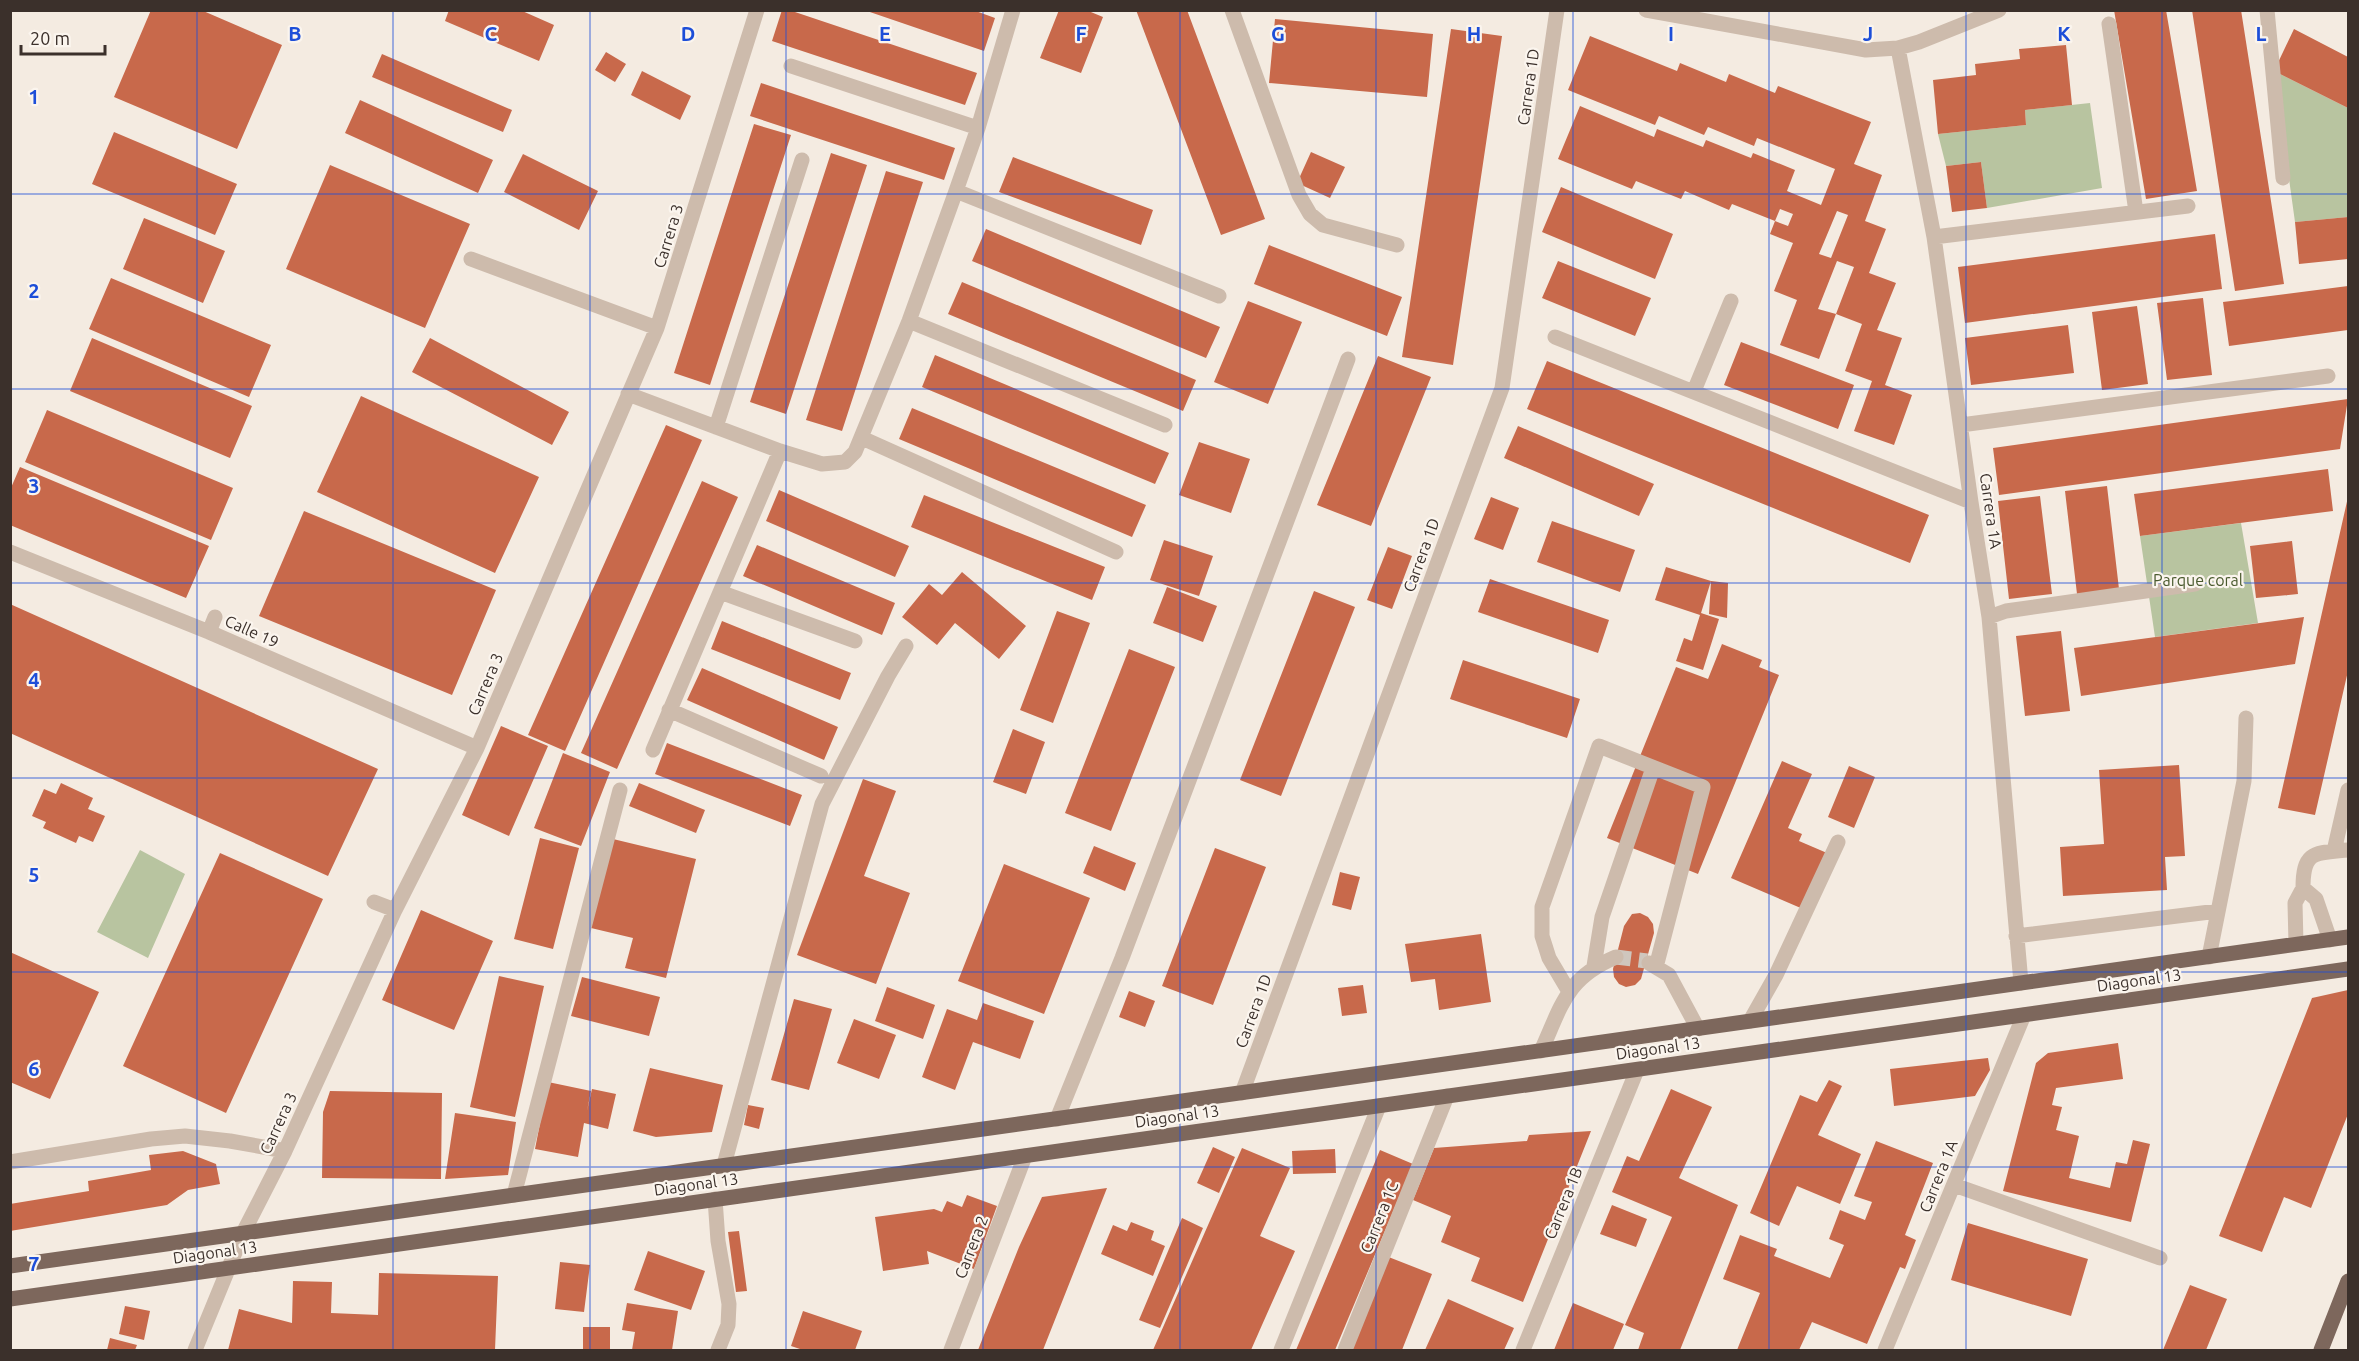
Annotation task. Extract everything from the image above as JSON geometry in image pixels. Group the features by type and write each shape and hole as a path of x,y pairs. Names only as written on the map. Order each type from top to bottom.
{"main road":[{"name":"Diagonal 13","path":"10,1266 2349,937"},
{"name":"Diagonal 13","path":"10,1299 2349,969"},
{"path":"2320,1350 2349,1281"}],"street":[{"name":"Carrera 3","path":"195,1350 243,1233 285,1151 395,910 477,748 657,328 757,10"},
{"path":"628,394 780,451 822,464 845,462 855,452 862,438 909,321 978,128 1013,10"},
{"path":"1232,10 1299,195 1310,214 1323,225 1397,245"},
{"name":"Carrera 1D","path":"1242,1093 1502,388 1557,10"},
{"path":"1646,10 1839,47 1866,50 1898,48 1919,42 1999,10"},
{"path":"2266,10 2283,178"},
{"path":"2109,24 2136,212"},
{"name":"Carrera 1A","path":"1898,48 1934,237 1989,617 2021,983"},
{"path":"791,66 978,128"},
{"path":"716,427 802,160"},
{"path":"956,191 1220,296"},
{"path":"1934,237 2188,206"},
{"path":"471,259 657,328"},
{"path":"1694,390 1731,301"},
{"path":"909,321 1165,425"},
{"path":"1555,337 1694,390 1971,502"},
{"path":"1057,1119 1122,958 1348,359"},
{"path":"1961,425 2328,376"},
{"path":"862,438 1116,552"},
{"path":"653,750 780,451"},
{"name":"Calle 19","path":"10,552 212,625 477,748"},
{"path":"1989,617 2006,611 2195,584"},
{"path":"720,592 855,641"},
{"path":"724,1165 822,804 888,675 906,646"},
{"path":"669,711 821,776"},
{"path":"2209,957 2244,781 2246,718"},
{"path":"1568,990 1549,958 1542,936 1542,907 1599,746 1704,787 1651,964 1669,975 1698,1029"},
{"path":"1594,966 1602,917 1653,768"},
{"path":"514,1195 620,790"},
{"path":"2296,944 2295,903 2303,888 2303,871 2307,861 2313,855 2341,851 2349,790"},
{"path":"1750,1021 1776,975 1838,842"},
{"path":"2303,888 2316,899 2330,940"},
{"path":"374,902 395,910"},
{"path":"2016,936 2218,911"},
{"path":"1541,1051 1568,990 1594,966 1616,957"},
{"name":"Carrera 1A","path":"1886,1350 2024,1015"},
{"name":"Carrera 1B","path":"1523,1350 1636,1070"},
{"name":"Carrera 1C","path":"1345,1350 1447,1096"},
{"path":"1281,1350 1379,1106"},
{"path":"10,1162 151,1139 184,1136 230,1140 285,1151"},
{"name":"Carrera 2","path":"951,1350 1025,1156"},
{"path":"1954,1185 2160,1258"},
{"path":"715,1199 718,1241 729,1304 728,1325 718,1350"}],"green space":[{"path":"2274,71 2348,108 2348,217 2295,222"},
{"path":"2090,103 2102,188 1987,208 1981,162 1946,166 1938,134 2026,125 2025,110"},
{"name":"Parque coral","path":"2241,523 2258,623 2155,637 2140,536"},
{"path":"140,850 185,874 148,958 97,932"}],"building":[{"path":"151,10 201,10 282,45 237,149 114,97"},
{"path":"449,10 520,10 554,25 539,61 445,21"},
{"path":"782,10 789,10 977,73 965,105 772,41"},
{"path":"864,10 973,10 995,18 984,51"},
{"path":"1059,10 1086,10 1103,17 1081,73 1040,58"},
{"path":"1136,10 1187,10 1265,219 1221,235"},
{"path":"2114,10 2166,10 2197,191 2146,199"},
{"path":"2192,10 2241,10 2284,284 2235,291"},
{"path":"1275,19 1433,34 1427,97 1269,83"},
{"path":"1451,29 1502,36 1453,365 1402,357"},
{"path":"2294,29 2348,57 2348,108 2274,71"},
{"path":"1590,36 1677,71 1680,63 1726,82 1729,74 1775,93 1778,86 1871,122 1854,164 1882,175 1865,221 1886,229 1869,273 1896,283 1877,330 1902,338 1885,385 1912,395 1894,445 1854,431 1872,381 1845,371 1862,324 1836,314 1819,359 1780,345 1797,300 1774,291 1793,243 1770,234 1775,221 1732,204 1729,210 1685,191 1681,199 1636,181 1632,189 1558,159 1580,106 1654,137 1657,129 1703,147 1706,140 1751,158 1753,153 1795,170 1787,191 1821,205 1835,169 1757,138 1754,146 1708,127 1704,135 1659,116 1655,125 1568,90","holes":["1780,209 1793,214 1788,226 1775,221","1837,211 1848,215 1831,258 1819,254","1837,261 1854,267 1836,314 1818,309"]},
{"path":"2066,45 2072,105 2025,110 2026,125 1938,134 1933,80 1976,75 1975,64 2020,59 2019,49"},
{"path":"606,52 626,64 615,82 595,70"},
{"path":"382,54 512,110 503,132 372,77"},
{"path":"642,71 691,96 680,120 631,95"},
{"path":"761,83 955,148 944,180 750,116"},
{"path":"360,100 493,160 478,193 345,133"},
{"path":"754,124 791,135 710,385 674,373"},
{"path":"114,132 237,184 215,235 92,184"},
{"path":"1311,152 1345,167 1330,198 1297,183"},
{"path":"831,153 867,165 786,414 750,402"},
{"path":"523,154 598,191 579,230 504,192"},
{"path":"1013,157 1153,210 1141,245 999,192"},
{"path":"1981,162 1987,208 1952,212 1946,166"},
{"path":"330,165 470,224 425,328 286,269"},
{"path":"886,171 923,182 842,431 806,420"},
{"path":"1561,187 1673,234 1655,279 1542,232"},
{"path":"2348,217 2348,259 2299,264 2295,222"},
{"path":"144,218 225,251 203,303 123,269"},
{"path":"986,229 1220,327 1206,358 972,261"},
{"path":"2215,234 2222,289 1965,323 1958,267"},
{"path":"1269,245 1402,297 1387,336 1254,284"},
{"path":"1558,261 1651,298 1635,336 1542,298"},
{"path":"111,278 271,345 249,397 89,329"},
{"path":"962,282 1196,380 1183,411 948,314"},
{"path":"2348,286 2348,330 2229,346 2223,302"},
{"path":"2203,298 2212,375 2167,380 2157,303"},
{"path":"1248,301 1302,322 1268,404 1214,382"},
{"path":"2137,306 2148,384 2102,390 2092,312"},
{"path":"2068,325 2074,373 1971,385 1965,338"},
{"path":"92,338 252,406 230,458 70,391"},
{"path":"430,338 569,412 552,445 412,372"},
{"path":"1741,342 1854,385 1838,429 1724,385"},
{"path":"935,355 1169,453 1155,484 922,387"},
{"path":"1378,356 1431,377 1371,526 1317,505"},
{"path":"1547,361 1929,515 1910,563 1527,409"},
{"path":"361,396 539,477 495,573 317,492"},
{"path":"2348,399 2340,449 1999,495 1993,448"},
{"path":"912,408 1146,505 1132,537 899,439"},
{"path":"47,410 233,488 211,540 25,462"},
{"path":"666,425 702,440 565,751 528,735"},
{"path":"1518,426 1654,484 1639,516 1504,458"},
{"path":"1199,442 1250,459 1231,513 1179,495"},
{"path":"20,467 209,546 186,598 10,525 10,490"},
{"path":"2328,469 2333,511 2140,536 2134,494"},
{"path":"702,481 738,497 617,769 581,753"},
{"path":"2107,486 2119,589 2077,594 2065,491"},
{"path":"779,490 909,546 895,577 766,521"},
{"path":"924,495 1105,567 1092,600 911,527"},
{"path":"2040,496 2052,594 2009,599 1998,501"},
{"path":"1491,497 1519,508 1503,550 1474,539"},
{"path":"2348,497 2348,671 2315,815 2278,808"},
{"path":"304,511 496,590 452,695 259,616"},
{"path":"1552,521 1635,550 1620,592 1537,562"},
{"path":"1164,540 1213,556 1199,596 1150,580"},
{"path":"2292,541 2298,594 2256,598 2250,546"},
{"path":"757,545 895,603 882,635 743,576"},
{"path":"1388,547 1412,556 1392,609 1367,600"},
{"path":"1666,567 1711,581 1701,613 1719,619 1703,670 1676,661 1684,638 1692,641 1700,615 1655,600"},
{"path":"962,572 1026,626 999,659 955,623 937,645 902,617 929,584 942,595"},
{"path":"1490,579 1609,620 1598,653 1478,612"},
{"path":"1711,581 1728,583 1727,618 1709,614"},
{"path":"1167,587 1217,606 1203,642 1153,623"},
{"path":"1314,591 1355,607 1281,796 1240,780"},
{"path":"10,604 378,769 328,876 10,733"},
{"path":"1057,611 1090,623 1053,723 1020,710"},
{"path":"2304,617 2295,664 2081,696 2074,648"},
{"path":"722,621 851,673 840,700 711,649"},
{"path":"2061,631 2070,711 2025,716 2016,636"},
{"path":"1722,644 1762,660 1759,667 1779,675 1698,874 1607,838 1676,667 1708,679"},
{"path":"1129,649 1175,667 1111,831 1065,813"},
{"path":"1463,660 1580,699 1567,738 1450,699"},
{"path":"702,668 838,727 824,760 687,700"},
{"path":"501,726 548,746 509,836 462,815"},
{"path":"1013,729 1045,742 1026,794 993,782"},
{"path":"667,743 802,795 790,826 655,774"},
{"path":"563,753 610,772 581,846 534,828"},
{"path":"1782,761 1812,774 1788,828 1802,834 1799,841 1827,853 1803,909 1731,878"},
{"path":"2179,765 2185,856 2165,857 2167,890 2063,896 2060,847 2104,844 2099,770"},
{"path":"1849,766 1875,777 1854,828 1828,817"},
{"path":"863,779 896,791 864,876 910,893 876,984 797,955"},
{"path":"61,783 93,798 88,809 105,816 93,842 79,836 76,843 43,828 46,822 32,816 44,789 56,794"},
{"path":"639,783 705,810 696,833 629,806"},
{"path":"540,838 579,848 553,949 514,939"},
{"path":"613,839 696,859 666,978 625,968 633,938 591,928"},
{"path":"1094,846 1136,863 1125,891 1083,873"},
{"path":"1215,848 1266,867 1213,1005 1162,986"},
{"path":"220,853 323,899 226,1113 123,1066"},
{"path":"1004,864 1090,898 1044,1014 958,981"},
{"path":"1340,872 1360,877 1351,910 1332,905"},
{"path":"421,910 493,941 454,1030 382,1000"},
{"path":"1640,913 1648,917 1653,924 1654,933 1641,979 1635,985 1626,987 1619,984 1614,977 1613,969 1624,926 1632,914"},
{"path":"1481,934 1491,1002 1439,1010 1435,979 1411,982 1405,944"},
{"path":"10,952 99,992 50,1099 10,1082"},
{"path":"499,976 544,986 515,1117 470,1107"},
{"path":"582,977 660,997 649,1036 571,1016"},
{"path":"1363,985 1367,1013 1342,1016 1338,988"},
{"path":"887,987 935,1005 923,1039 875,1021"},
{"path":"2348,990 2348,1114 2311,1208 2284,1197 2262,1252 2219,1236 2312,998"},
{"path":"1129,991 1155,1001 1145,1027 1119,1017"},
{"path":"794,999 832,1009 809,1090 771,1080"},
{"path":"983,1003 1034,1021 1020,1059 973,1042 955,1090 922,1077 947,1009 977,1020"},
{"path":"854,1019 896,1035 879,1079 837,1063"},
{"path":"2118,1043 2123,1079 2056,1088 2052,1105 2062,1107 2056,1130 2079,1136 2069,1178 2110,1188 2116,1162 2127,1164 2133,1140 2150,1144 2131,1222 2003,1191 2036,1063 2048,1053"},
{"path":"1988,1058 1990,1070 1975,1096 1894,1106 1890,1069"},
{"path":"650,1068 723,1085 712,1132 656,1137 633,1131"},
{"path":"1829,1080 1842,1086 1818,1135 1861,1154 1840,1204 1797,1186 1779,1226 1750,1213 1800,1095 1817,1102"},
{"path":"548,1082 591,1091 587,1111 592,1089 616,1094 608,1129 584,1123 578,1157 535,1149"},
{"path":"1671,1089 1712,1107 1679,1178 1738,1205 1680,1350 1638,1350 1644,1333 1625,1325 1672,1217 1612,1192 1627,1156 1639,1161"},
{"path":"330,1091 442,1093 441,1179 322,1178 323,1112"},
{"path":"748,1105 764,1108 759,1129 744,1125"},
{"path":"455,1113 516,1122 508,1175 445,1179"},
{"path":"1591,1131 1523,1302 1471,1281 1480,1258 1441,1242 1451,1216 1413,1200 1434,1148 1527,1141 1529,1135"},
{"path":"1876,1141 1933,1163 1905,1235 1916,1240 1905,1269 1900,1267 1867,1344 1812,1322 1799,1350 1737,1350 1760,1293 1723,1279 1740,1235 1777,1249 1774,1256 1830,1278 1844,1245 1829,1239 1840,1210 1865,1220 1872,1202 1854,1196"},
{"path":"1213,1147 1235,1157 1219,1193 1197,1183"},
{"path":"1242,1148 1290,1168 1260,1236 1295,1251 1251,1350 1153,1350"},
{"path":"1335,1149 1336,1173 1293,1174 1292,1151"},
{"path":"1380,1150 1413,1164 1335,1350 1296,1350"},
{"path":"183,1151 216,1164 220,1184 188,1190 167,1205 10,1231 10,1204 89,1191 88,1181 151,1170 149,1155"},
{"path":"1107,1188 1043,1350 978,1350 1019,1247 1042,1197"},
{"path":"967,1195 997,1206 974,1269 927,1251 929,1264 883,1271 875,1217 934,1209 942,1212 947,1201 962,1207"},
{"path":"1612,1205 1647,1219 1636,1247 1600,1234"},
{"path":"1182,1218 1203,1228 1160,1328 1139,1320"},
{"path":"1131,1222 1154,1231 1151,1240 1165,1246 1153,1276 1101,1254 1113,1225 1127,1231"},
{"path":"1968,1223 2088,1259 2071,1316 1951,1280"},
{"path":"739,1231 747,1291 736,1292 728,1232"},
{"path":"648,1251 705,1271 691,1310 634,1290"},
{"path":"1386,1256 1432,1274 1402,1350 1349,1350"},
{"path":"560,1262 590,1265 584,1312 555,1309"},
{"path":"379,1273 498,1276 495,1350 228,1350 239,1309 292,1323 293,1281 332,1282 331,1313 378,1315"},
{"path":"2190,1285 2227,1299 2206,1350 2163,1350"},
{"path":"1448,1299 1514,1328 1504,1350 1425,1350"},
{"path":"627,1303 678,1311 672,1350 632,1350 635,1332 622,1330"},
{"path":"1573,1303 1624,1324 1613,1350 1554,1350"},
{"path":"125,1306 150,1311 144,1340 119,1334"},
{"path":"803,1311 862,1331 855,1350 803,1350 791,1346"},
{"path":"583,1327 610,1327 610,1350 583,1350"},
{"path":"110,1338 137,1345 135,1350 107,1350"}],"tunnel":[{"path":"1616,957 1647,961"}]}
